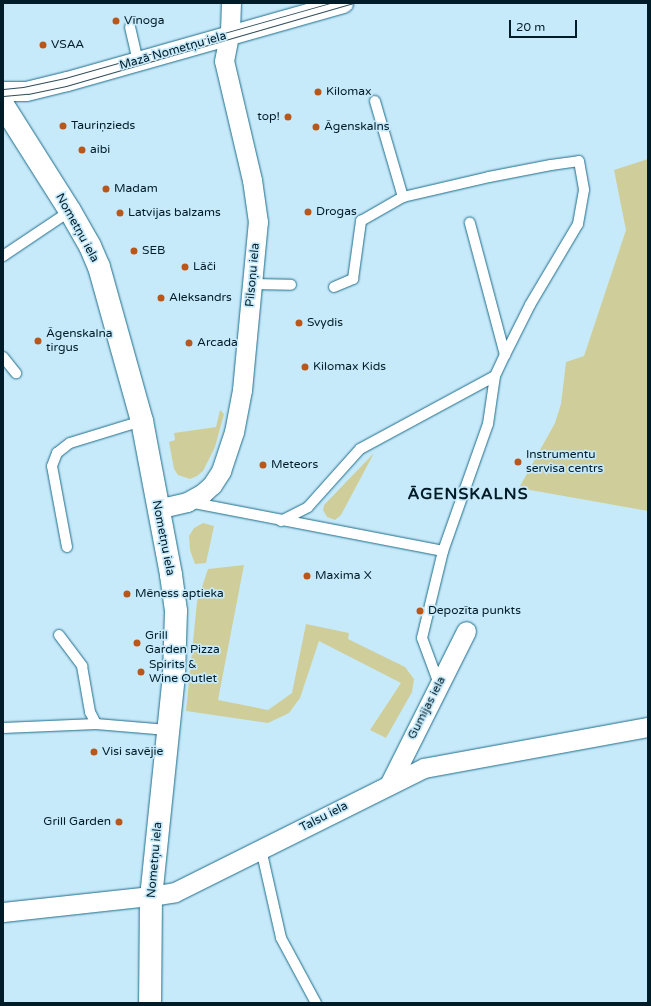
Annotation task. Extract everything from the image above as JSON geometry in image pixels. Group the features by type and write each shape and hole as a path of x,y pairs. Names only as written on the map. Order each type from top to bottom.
{"street":[{"name":"Pilsoņu iela","path":"157,509 187,502 203,493 217,477 234,432 244,376 258,222 252,180 224,61 229,35 231,3"},
{"name":"Mazā Nometņu iela","path":"3,91 26,91 343,3"},
{"name":"Nometņu iela","path":"3,105 70,211 90,246 99,267 142,421 176,611 174,675 151,896 150,1003"},
{"name":"Gumijas iela","path":"389,784 439,684 466,640"},
{"name":"Talsu iela","path":"3,912 151,896 175,892 389,784 424,768 648,727"}],"lane":[{"path":"130,27 138,61"},
{"path":"374,101 403,197"},
{"path":"334,287 353,279 361,221 403,197 550,164 579,161 584,190 578,224 530,305 495,376 488,424 443,551 422,638 439,684"},
{"path":"3,256 70,211"},
{"path":"470,223 505,355"},
{"path":"252,284 291,285"},
{"path":"3,358 16,373"},
{"path":"281,521 308,506 360,449 495,376"},
{"path":"67,546 52,466 57,453 70,443 142,421"},
{"path":"187,502 443,551"},
{"path":"59,635 82,666 90,712 96,724"},
{"path":"3,728 96,724 168,730"},
{"path":"261,849 281,938 316,1003"}],"shaded area":[{"path":"648,159 648,511 519,488 555,423 561,404 566,362 584,356 626,230 614,170"},
{"path":"220,410 224,414 215,447 203,471 190,479 178,475 174,469 169,442 175,440 174,433 216,427"},
{"path":"374,453 341,515 335,520 327,517 323,510 324,505"},
{"path":"203,523 214,526 206,563 195,564 190,550 189,536 194,528"},
{"path":"244,565 218,700 268,710 292,693 306,624 349,633 348,639 405,667 414,679 412,692 386,738 370,730 401,683 319,641 300,698 289,713 268,723 186,711 197,602 208,569"}],"tram line":[{"path":"3,89 23,87 65,78 330,3"},
{"path":"3,96 28,94 66,86 354,3"}],"place":[{"name":"Vīnoga","path":"116,21"},
{"name":"VSAA","path":"43,45"},
{"name":"Kilomax","path":"318,92"},
{"name":"top!","path":"288,117"},
{"name":"Tauriņzieds","path":"63,126"},
{"name":"Āgenskalns","path":"316,127"},
{"name":"aibi","path":"82,150"},
{"name":"Madam","path":"106,189"},
{"name":"Drogas","path":"308,212"},
{"name":"Latvijas balzams","path":"120,213"},
{"name":"SEB","path":"134,251"},
{"name":"Lāči","path":"185,267"},
{"name":"Aleksandrs","path":"161,298"},
{"name":"Svydis","path":"299,323"},
{"name":"Āgenskalna tirgus","path":"38,341"},
{"name":"Arcada","path":"189,343"},
{"name":"Kilomax Kids","path":"305,367"},
{"name":"Instrumentu servisa centrs","path":"518,462"},
{"name":"Meteors","path":"263,465"},
{"name":"Maxima X","path":"307,576"},
{"name":"Mēness aptieka","path":"127,594"},
{"name":"Depozīta punkts","path":"420,611"},
{"name":"Grill Garden Pizza","path":"137,643"},
{"name":"Spirits & Wine Outlet","path":"141,672"},
{"name":"Visi savējie","path":"94,752"},
{"name":"Grill Garden","path":"119,822"}],"district":[{"name":"ĀGENSKALNS","path":"468,494"}]}
